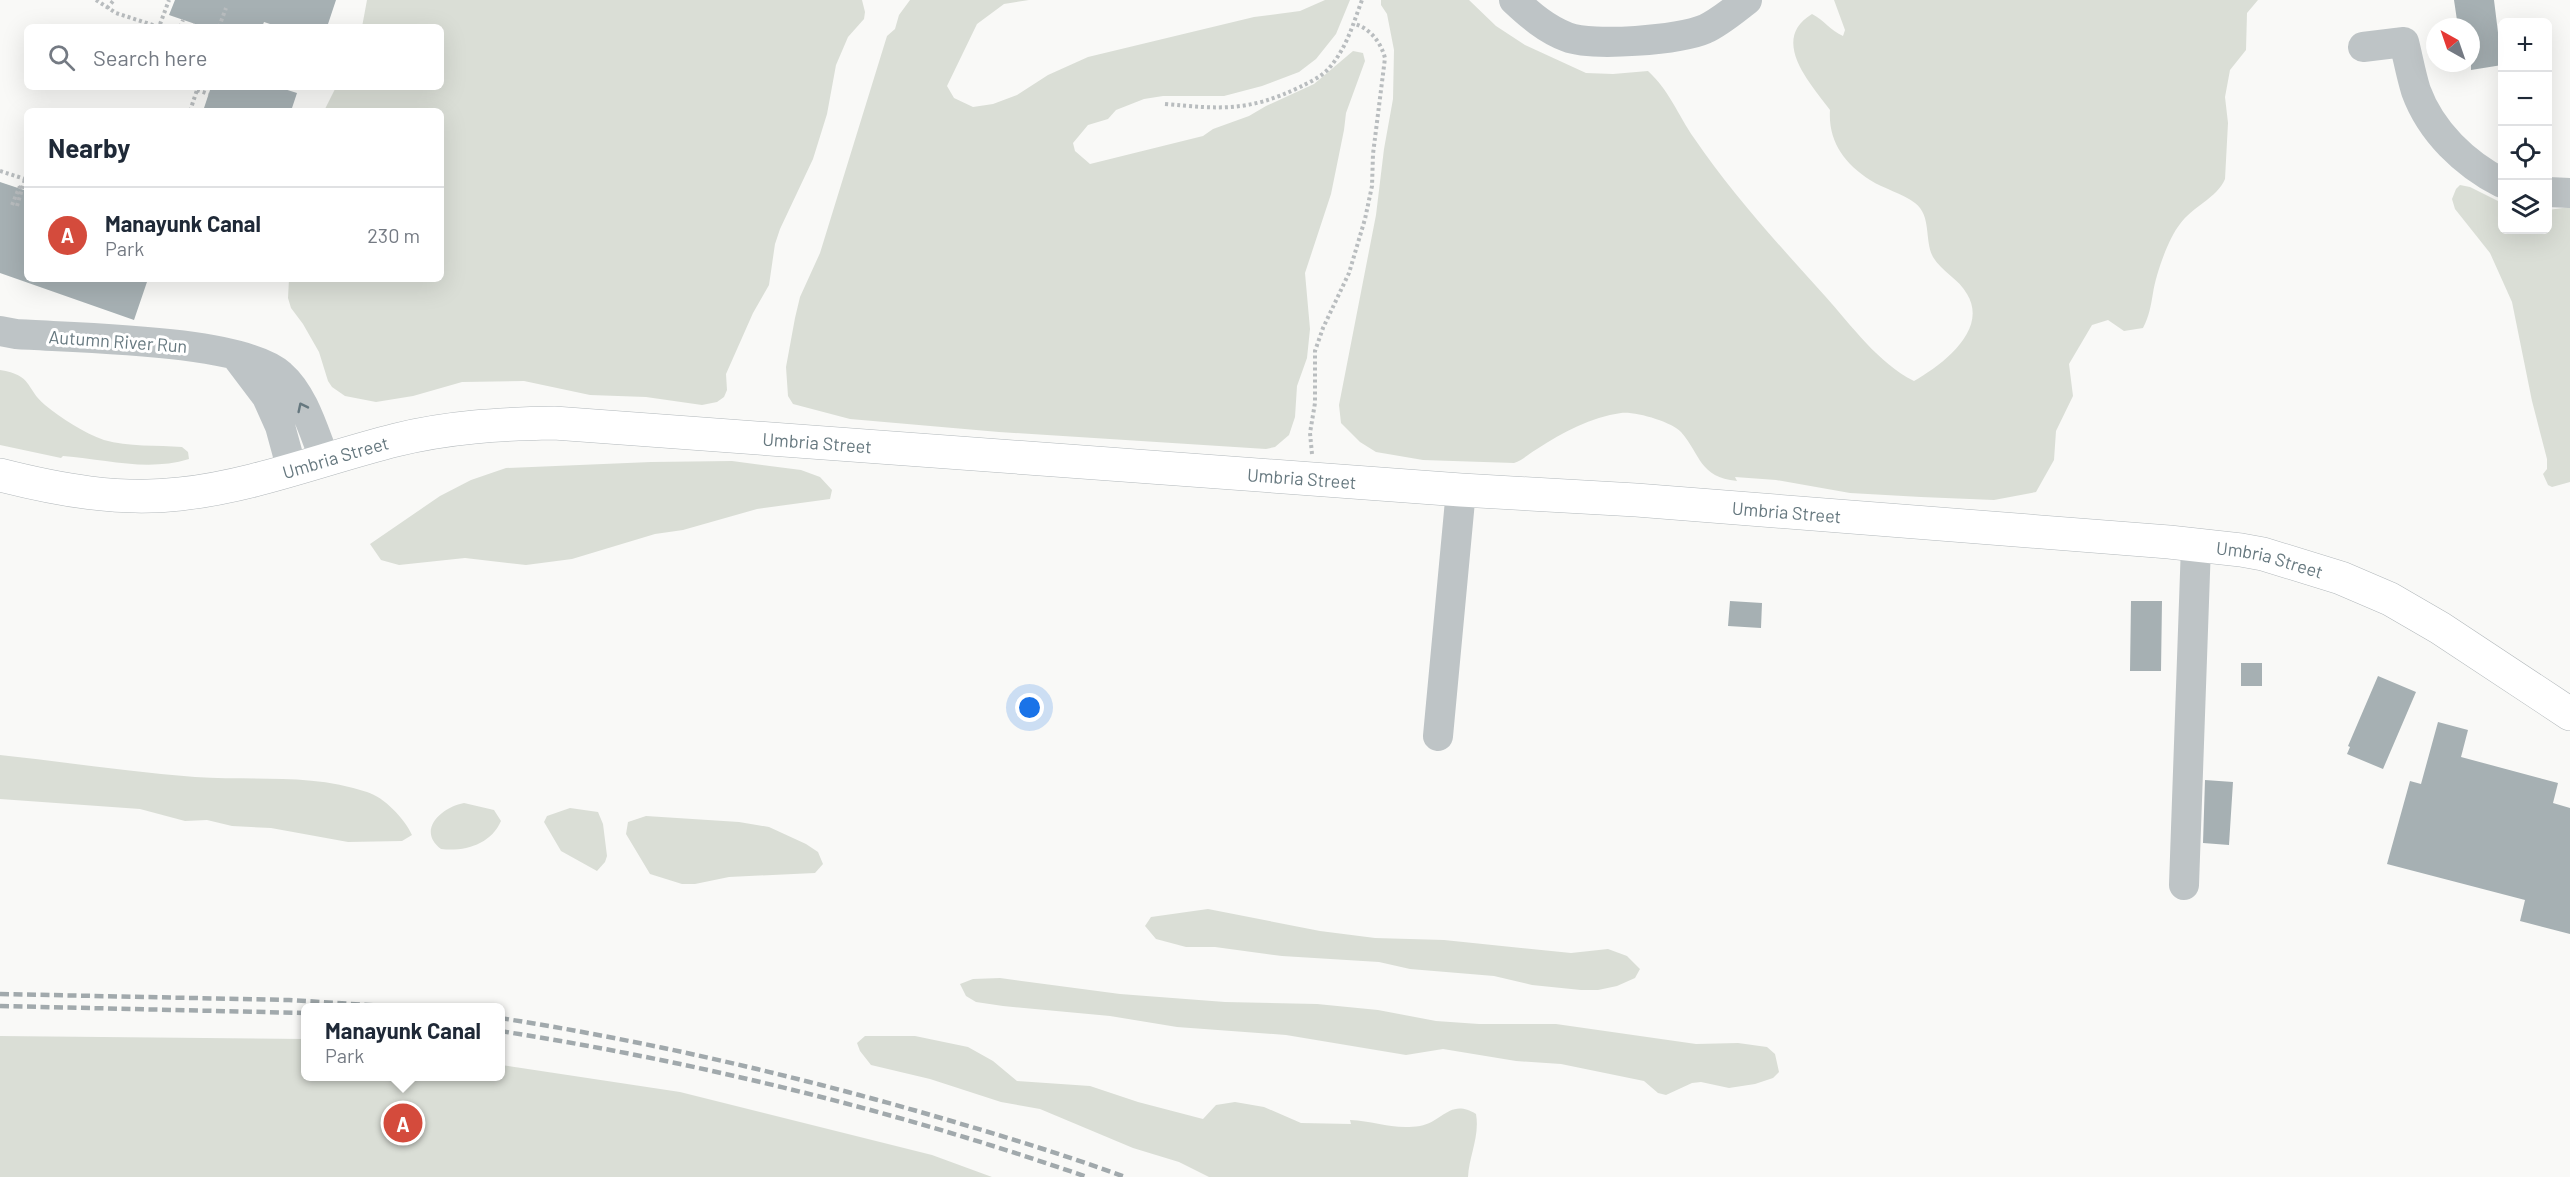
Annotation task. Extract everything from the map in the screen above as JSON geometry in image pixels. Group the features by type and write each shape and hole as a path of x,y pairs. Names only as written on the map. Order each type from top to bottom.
{"main road":[{"name":"Umbria Street","path":"0,475 78,491 149,496 210,489 292,470 398,440 451,429 500,424 554,423 1461,490 1636,500 2196,545 2263,554 2364,586 2440,628 2570,714"}],"lane":[{"path":"1514,0 1539,22 1569,38 1616,41 1691,34 1706,29 1747,0"},
{"path":"2363,47 2404,42 2416,91 2427,115 2462,158 2498,180"},
{"path":"2552,192 2570,193"},
{"name":"Autumn River Run","path":"0,331 201,347 252,359 282,375 300,402 326,460"},
{"path":"236,356 267,397 280,426 292,470"},
{"path":"1438,736 1461,490"},
{"path":"2184,885 2196,545"}],"path":[{"path":"96,0 107,8 151,24"},
{"path":"107,8 114,0"},
{"path":"160,24 169,0"},
{"path":"1165,104 1205,108 1245,107 1279,97 1312,81 1329,68 1345,44 1355,24 1362,0"},
{"path":"220,24 225,8"},
{"path":"181,24 183,20"},
{"path":"1312,479 1310,433 1315,402 1315,351 1323,328 1349,273 1365,219 1372,186 1373,154 1386,58 1375,37 1362,26 1355,24"},
{"path":"192,108 197,90"},
{"path":"199,90 209,94"},
{"path":"0,172 24,179"},
{"path":"15,206 19,188 24,183"}],"shaded area":[{"path":"367,0 862,0 864,19 848,37 836,65 827,114 813,159 780,229 775,244 769,285 753,313 726,374 727,390 724,397 717,402 702,405 646,397 590,395 524,381 462,382 413,396 376,402 345,396 332,387 319,352 291,308 288,298 289,282 444,282 444,108 326,108 334,90 444,90 444,24 363,24"},
{"path":"910,0 1029,0 1004,4 977,24 947,86 954,98 973,107 993,104 1017,95 1048,75 1088,57 1254,17 1300,11 1325,0 1350,0 1336,34 1316,59 1299,72 1262,86 1224,96 1163,96 1144,99 1116,110 1108,119 1088,125 1073,143 1075,151 1090,164 1203,136 1213,129 1249,116 1314,84 1353,51 1363,53 1365,61 1346,113 1331,194 1305,273 1310,329 1307,358 1297,386 1295,417 1289,435 1275,447 1266,449 999,432 850,419 793,404 788,396 786,367 800,297 820,253 887,36 895,29 899,15"},
{"path":"1381,0 1469,0 1496,26 1525,45 1586,73 1613,74 1648,71 1668,94 1688,129 1724,180 1757,219 1866,343 1889,364 1914,381 1937,366 1959,345 1972,321 1972,307 1964,289 1933,257 1926,221 1920,208 1910,200 1875,183 1845,159 1832,132 1830,110 1813,88 1798,62 1794,49 1794,36 1800,25 1812,14 1843,36 1845,30 1834,0 2258,0 2247,13 2246,50 2230,70 2225,97 2228,123 2225,179 2216,192 2185,218 2171,238 2160,267 2143,328 2124,331 2108,320 2092,325 2069,364 2073,396 2056,431 2054,460 2036,492 1994,500 1850,493 1776,480 1735,477 1737,481 1725,479 1715,475 1702,464 1688,441 1676,428 1653,418 1627,413 1610,415 1578,426 1514,463 1423,460 1376,452 1360,442 1341,423 1339,405 1376,215 1393,99 1394,50 1387,14 1381,5"},
{"path":"2460,185 2470,187 2498,201 2498,234 2552,234 2552,209 2570,207 2570,482 2552,487 2548,485 2543,474 2547,469 2547,459 2532,401 2512,302 2490,253 2455,209 2452,199"},
{"path":"0,370 18,375 45,405 65,420 89,433 104,440 123,444 182,447 188,452 189,459 173,463 126,464 63,456 61,458 0,445"},
{"path":"732,461 801,470 820,477 832,490 830,499 757,509 683,530 655,534 572,559 526,565 465,558 399,565 381,560 370,544 440,496 471,480 506,468"},
{"path":"0,755 171,775 303,780 346,786 374,795 387,804 399,816 412,835 402,841 348,842 271,828 232,826 207,820 185,821 140,809 0,799"},
{"path":"464,803 494,810 501,821 491,836 476,845 468,848 441,849 434,842 431,827 440,814"},
{"path":"570,808 598,812 603,824 607,856 597,871 561,851 544,822 547,816"},
{"path":"646,816 739,822 769,827 818,852 823,864 815,873 729,877 695,884 682,884 650,874 626,834 628,822"},
{"path":"1208,909 1320,931 1375,938 1444,940 1571,953 1608,949 1627,956 1640,969 1635,978 1617,986 1598,990 1581,990 1532,985 1494,976 1410,969 1379,962 1282,956 1215,947 1186,947 1156,939 1145,926 1151,917"},
{"path":"1000,978 1120,994 1225,1002 1317,1004 1378,1010 1436,1021 1479,1024 1556,1024 1696,1044 1738,1043 1767,1047 1775,1054 1779,1072 1773,1078 1755,1084 1729,1088 1701,1082 1692,1083 1666,1095 1658,1093 1644,1081 1561,1064 1516,1061 1443,1049 1406,1055 1286,1035 1177,1027 1110,1016 976,1002 966,996 960,984 973,979"},
{"path":"0,1036 301,1039 301,1081 505,1081 505,1066 680,1092 932,1155 992,1177 0,1177"},
{"path":"865,1036 915,1036 968,1047 993,1061 1017,1081 1090,1086 1138,1102 1203,1119 1216,1105 1235,1102 1264,1107 1301,1123 1351,1124 1350,1120 1401,1127 1428,1124 1447,1112 1467,1110 1476,1114 1477,1122 1468,1177 1209,1177 1179,1162 1133,1148 1040,1109 1001,1102 930,1079 871,1065 857,1043"}],"building":[{"path":"175,0 336,0 328,24 270,24 264,22 263,24 195,24 169,15"},
{"path":"2454,0 2494,0 2498,32 2498,66 2480,69 2480,18 2457,18"},
{"path":"210,90 288,90 297,93 292,108 204,108"},
{"path":"0,182 24,190 24,281 0,273"},
{"path":"26,282 147,282 134,320"},
{"path":"1730,601 1762,603 1761,628 1728,626"},
{"path":"2131,601 2162,601 2161,671 2130,671"},
{"path":"2241,663 2262,663 2262,686 2241,686"},
{"path":"2378,676 2416,692 2383,769 2347,754 2350,747 2348,746"},
{"path":"2438,722 2468,730 2461,757 2558,783 2553,803 2570,808 2570,934 2520,921 2525,900 2387,864 2410,781 2421,784"},
{"path":"2205,780 2233,782 2229,845 2203,843"}],"railway":[{"path":"0,994 337,1003"},
{"path":"0,1006 301,1013"},
{"path":"505,1019 658,1047 814,1083 995,1134 1125,1177"},
{"path":"505,1032 575,1043 723,1073 797,1091 943,1131 1087,1177"}],"place":[{"name":"Manayunk Canal","path":"403,1123"}]}
